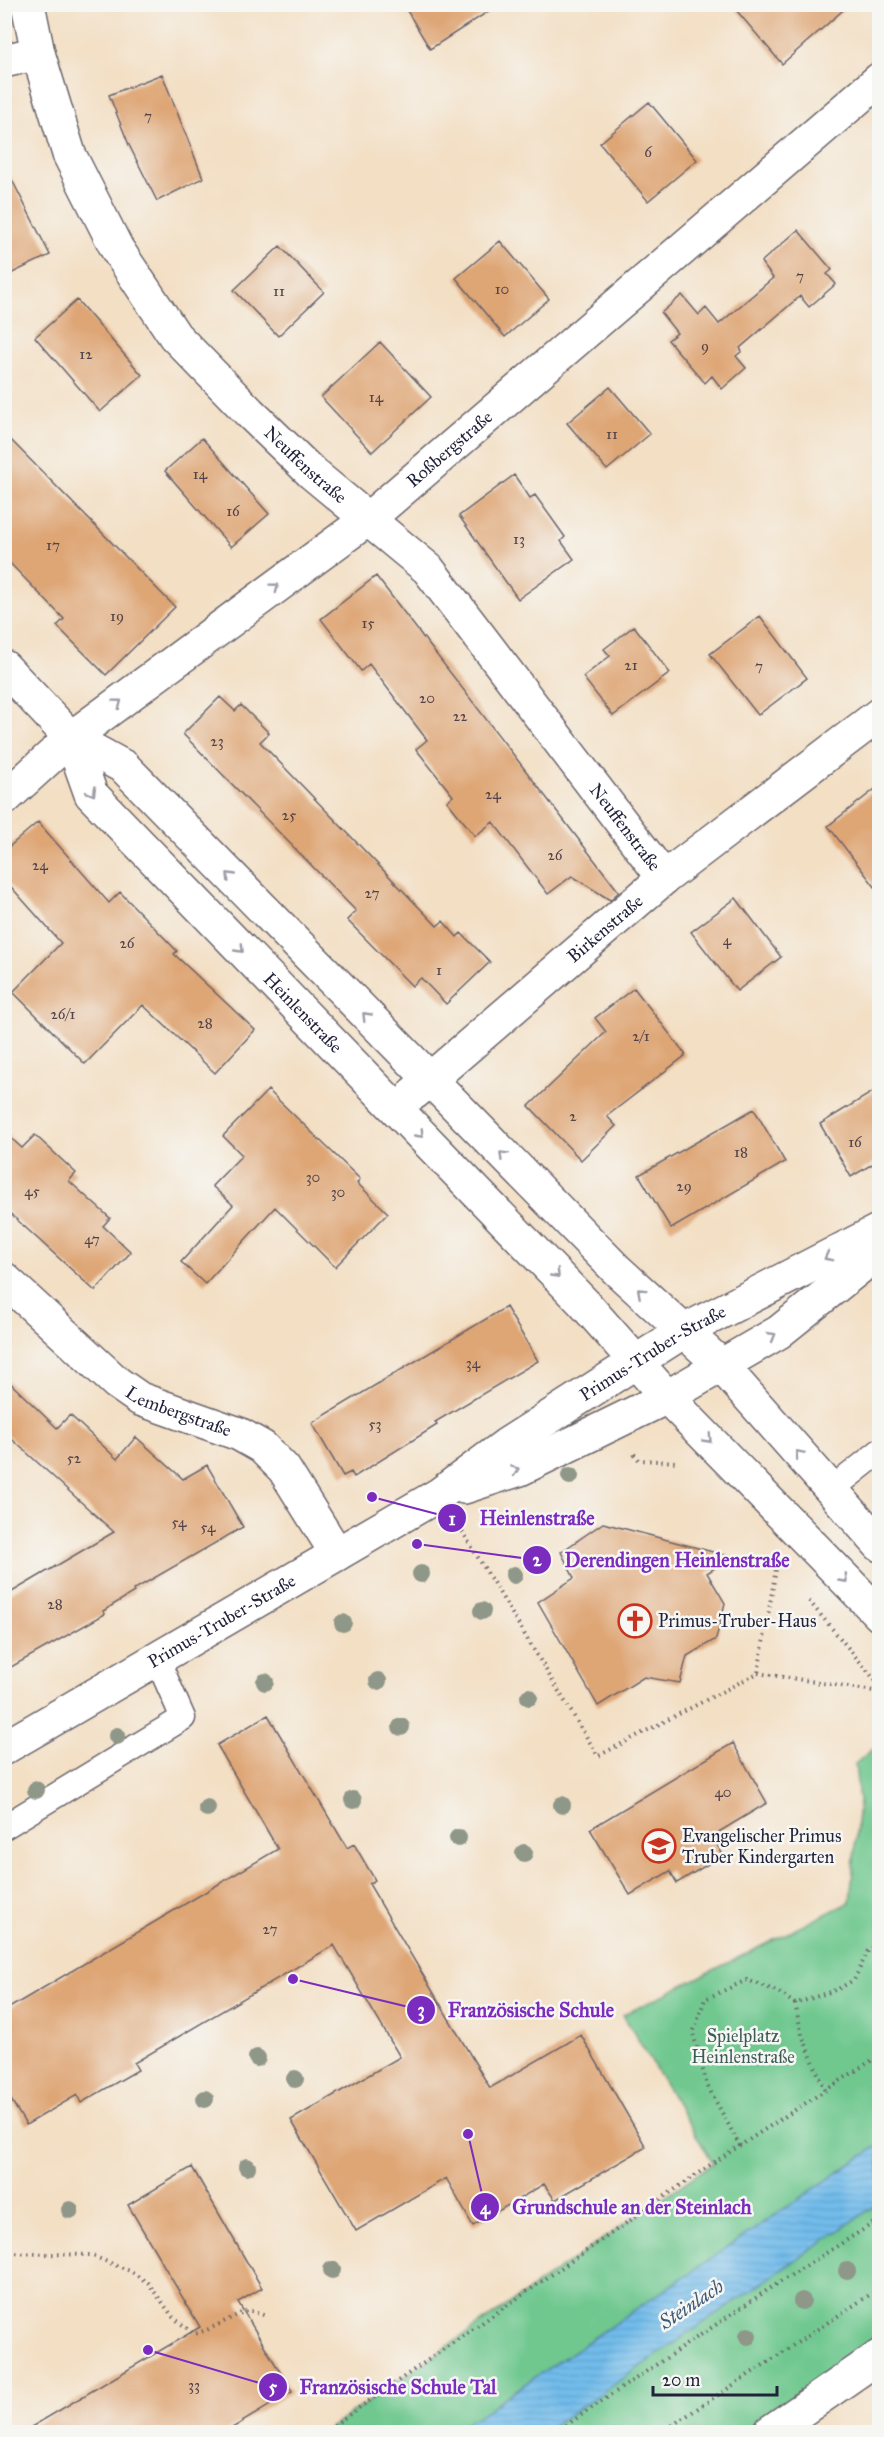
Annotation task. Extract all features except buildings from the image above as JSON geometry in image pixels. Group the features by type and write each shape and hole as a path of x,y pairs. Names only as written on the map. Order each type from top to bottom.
{"street":[{"name":"Neuffenstraße","path":"28,4 38,53 69,154 117,249 175,336 257,421 312,473 428,569 664,878"},
{"path":"4,61 38,53"},
{"name":"Roßbergstraße","path":"4,799 72,738 368,519 879,79"},
{"name":"Heinlenstraße","path":"4,667 72,738 124,767 617,1270 721,1365 879,1545"},
{"name":"Birkenstraße","path":"397,1110 428,1079 664,878 879,714"},
{"name":"Heinlenstraße","path":"72,738 91,794 583,1302 667,1397 879,1615"},
{"name":"Primus-Truber-Straße","path":"4,1748 440,1494 506,1445 586,1396 635,1361 684,1331 879,1230"},
{"name":"Primus-Truber-Straße","path":"440,1494 520,1469 667,1397 779,1332 879,1251"},
{"name":"Lembergstraße","path":"4,1279 117,1383 140,1399 239,1434 262,1447 284,1469 337,1554"},
{"path":"770,2433 799,2423 879,2356"}],"lane":[{"path":"831,1490 879,1451"},
{"path":"4,1827 183,1718 157,1659"}],"path":[{"path":"610,1426 639,1460 676,1462 687,1467"},
{"path":"440,1494 598,1756 758,1673 879,1692"},
{"path":"770,1554 784,1571"},
{"path":"758,1673 777,1563"},
{"path":"806,1598 879,1686"},
{"path":"795,2004 838,1989 854,1980 868,1951 879,1943"},
{"path":"740,2146 708,2085 693,2033 705,1999 747,1980 777,1991 795,2004 802,2036 825,2091"},
{"path":"324,2433 740,2146 879,2055"},
{"path":"556,2433 766,2291 879,2219"},
{"path":"4,2253 90,2255 130,2271 148,2283 173,2317 194,2334 212,2329 225,2320 248,2310 266,2316"},
{"path":"662,2433 879,2288"}],"green space":[{"name":"Spielplatz Heinlenstraße","path":"879,1744 879,2356 770,2432 324,2432 713,2163 623,2015 850,1902 859,1801 855,1764"}],"water":[{"name":"Steinlach","path":"879,2145 879,2203 587,2403 542,2432 454,2432"}],"place":[{"name":"Heinlenstraße","path":"372,1497"},
{"name":"Derendingen Heinlenstraße","path":"417,1544"},
{"name":"Primus-Truber-Haus","path":"635,1621"},
{"name":"Evangelischer Primus Truber Kindergarten","path":"659,1846"},
{"name":"Französische Schule","path":"293,1979"},
{"name":"Grundschule an der Steinlach","path":"468,2134"},
{"name":"Französische Schule Tal","path":"148,2350"}]}
